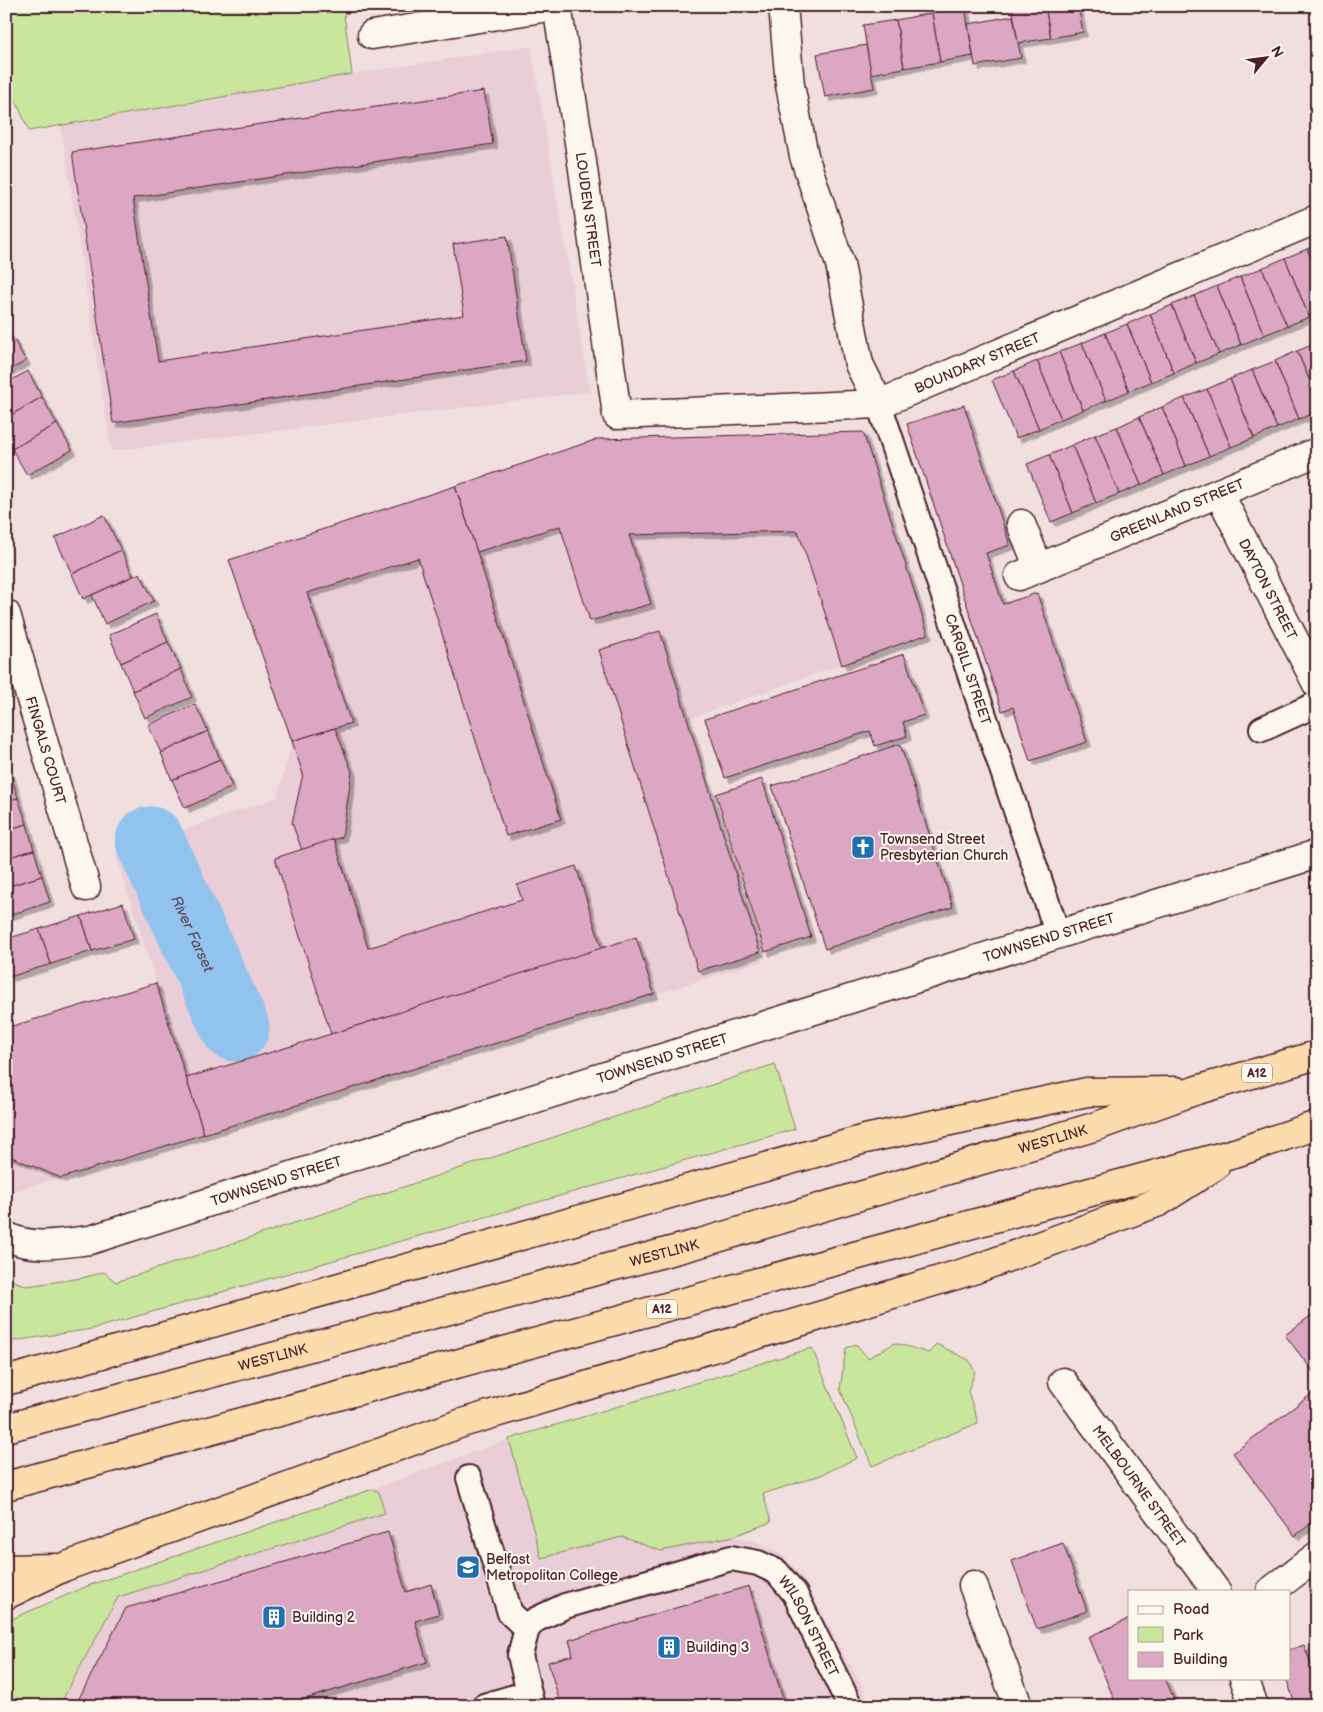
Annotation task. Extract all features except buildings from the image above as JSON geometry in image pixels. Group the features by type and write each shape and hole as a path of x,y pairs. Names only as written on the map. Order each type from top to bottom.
{"highway":[{"name":"WESTLINK","path":"6,1428 697,1244 1097,1126 1197,1090 1317,1055"},
{"path":"6,1381 865,1139 1087,1092 1197,1090"},
{"name":"A12","path":"6,1486 1238,1152 1317,1125"},
{"path":"6,1595 64,1568 462,1423 973,1270 1158,1202 1238,1152"},
{"path":"6,1569 64,1568"}],"street":[{"path":"372,36 474,13 556,6"},
{"name":"LOUDEN STREET","path":"556,6 581,155 617,415"},
{"path":"782,6 790,85 804,156 840,264 858,364 879,404"},
{"name":"BOUNDARY STREET","path":"617,415 879,404 1317,219"},
{"name":"GREENLAND STREET","path":"1022,524 1029,572 1317,452"},
{"name":"DAYTON STREET","path":"1219,493 1317,684"},
{"name":"FINGALS COURT","path":"6,614 86,887"},
{"name":"TOWNSEND STREET","path":"6,1236 12,1239 45,1245 90,1240 780,1021 1317,854"},
{"name":"MELBOURNE STREET","path":"1063,1382 1215,1590"},
{"path":"1272,1590 1317,1556"},
{"path":"973,1585 1018,1706"},
{"path":"1245,1680 1254,1706"}],"lane":[{"name":"CARGILL STREET","path":"879,404 1058,935"},
{"path":"1262,730 1317,704"},
{"path":"469,1478 510,1613 527,1629 520,1655 530,1699 484,1706"},
{"name":"WILSON STREET","path":"527,1629 535,1620 565,1606 731,1558 758,1562 777,1572 795,1594 850,1706"}],"shaded area":[{"path":"531,46 590,392 111,451 61,126 352,74"},
{"path":"863,432 928,634 688,719 763,961 12,1192 6,1172 6,1028 156,983 115,853 277,798 292,741 229,560 598,439"},
{"name":"Belfast Metropolitan College","path":"509,1439 541,1558 622,1537 660,1551 734,1536 760,1543 780,1553 802,1576 872,1706 6,1706 6,1624 14,1618 90,1585 373,1489"}],"green space":[{"path":"6,6 374,6 344,14 352,74 29,131 6,78"},
{"path":"775,1064 795,1129 92,1329 6,1342 6,1278 27,1286 82,1278 104,1272 116,1282"},
{"path":"895,1343 929,1353 936,1344 969,1360 975,1372 968,1391 978,1423 872,1466 840,1389 846,1348 856,1344 868,1358"},
{"path":"812,1348 857,1458 821,1475 763,1494 771,1522 734,1536 661,1551 622,1537 541,1558 509,1439"},
{"path":"373,1489 379,1492 385,1513 118,1597 59,1706 6,1706 6,1624 14,1618 90,1585"}],"waterway":[{"name":"River Farset","path":"150,841 235,1027"}],"place":[{"name":"Townsend Street Presbyterian Church","path":"863,847"},
{"name":"Belfast Metropolitan College","path":"468,1567"},
{"name":"Building 2","path":"274,1617"},
{"name":"Building 3","path":"669,1647"}]}
